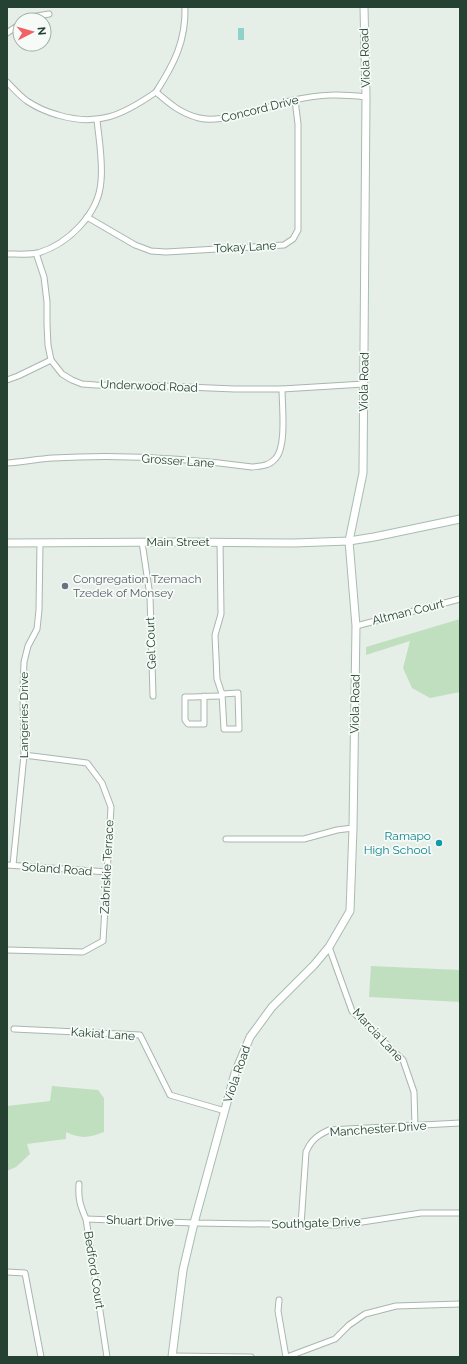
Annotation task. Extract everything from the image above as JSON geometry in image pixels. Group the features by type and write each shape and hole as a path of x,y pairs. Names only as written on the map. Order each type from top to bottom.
{"street":[{"path":"7,82 26,101 46,112 72,119 97,120 120,114 156,92 169,72 178,54 183,36 185,7"},
{"name":"Viola Road","path":"172,1356 183,1270 194,1223 235,1073 250,1037 272,1007 314,965 329,947 350,911 353,828 356,626 349,541 363,473 366,97 364,7"},
{"name":"Concord Drive","path":"156,92 181,112 200,118 220,120 295,100 320,95 335,94 366,97"},
{"name":"Tokay Lane","path":"87,217 135,245 151,251 166,252 284,245 293,239 298,230 298,124 295,100"},
{"path":"7,254 36,253 52,247 68,237 87,217 97,199 101,182 101,158 97,120"},
{"name":"Underwood Road","path":"36,253 44,277 47,302 48,344 52,360 62,374 82,384 282,389 364,384"},
{"path":"7,380 52,360"},
{"name":"Grosser Lane","path":"7,463 53,458 108,457 166,459 252,467 265,466 275,460 280,453 282,442 282,389"},
{"name":"Main Street","path":"7,543 349,541 382,536 460,519"},
{"name":"Gel Court","path":"142,542 150,596 153,696"},
{"path":"204,696 204,724 188,724 185,720 185,697 222,695 238,693 239,729 224,730 222,695 217,679 215,635 221,614 220,542"},
{"name":"Langeries Drive","path":"13,865 24,755 22,689 24,662 28,646 37,629 39,610 40,543"},
{"name":"Altman Court","path":"356,626 460,599"},
{"name":"Zabriskie Terrace","path":"7,950 83,952 103,941 111,807 102,783 87,763 24,755"},
{"path":"226,838 304,839 337,830 353,828"},
{"name":"Soland Road","path":"7,865 108,872"},
{"name":"Marcia Lane","path":"329,947 352,1011 403,1060 414,1092 415,1126"},
{"name":"Kakiat Lane","path":"14,1028 140,1035 170,1094 225,1111"},
{"name":"Manchester Drive","path":"301,1225 306,1152 310,1143 319,1134 329,1130 460,1123"},
{"name":"Bedford Court","path":"79,1184 79,1204 86,1219 107,1357"},
{"name":"Southgate Drive","path":"194,1223 301,1225 349,1224 421,1214 460,1213"},
{"name":"Shuart Drive","path":"86,1219 194,1223"},
{"path":"7,1272 25,1273 41,1357"},
{"path":"279,1300 278,1311 286,1357 335,1339 349,1325 365,1314 396,1306 460,1304"},
{"path":"172,1356 251,1357"}],"green space":[{"path":"460,619 460,692 430,698 412,688 403,668 410,641 366,655 366,647"},
{"path":"371,966 460,970 460,1002 369,997"},
{"path":"52,1086 98,1090 104,1098 104,1132 94,1136 81,1137 66,1132 66,1139 27,1144 30,1154 16,1167 7,1171 7,1106 50,1101"}],"water":[{"path":"238,28 244,28 244,40 238,40"}],"place":[{"name":"Congregation Tzemach Tzedek of Monsey","path":"65,586"},
{"name":"Ramapo High School","path":"439,843"}]}
